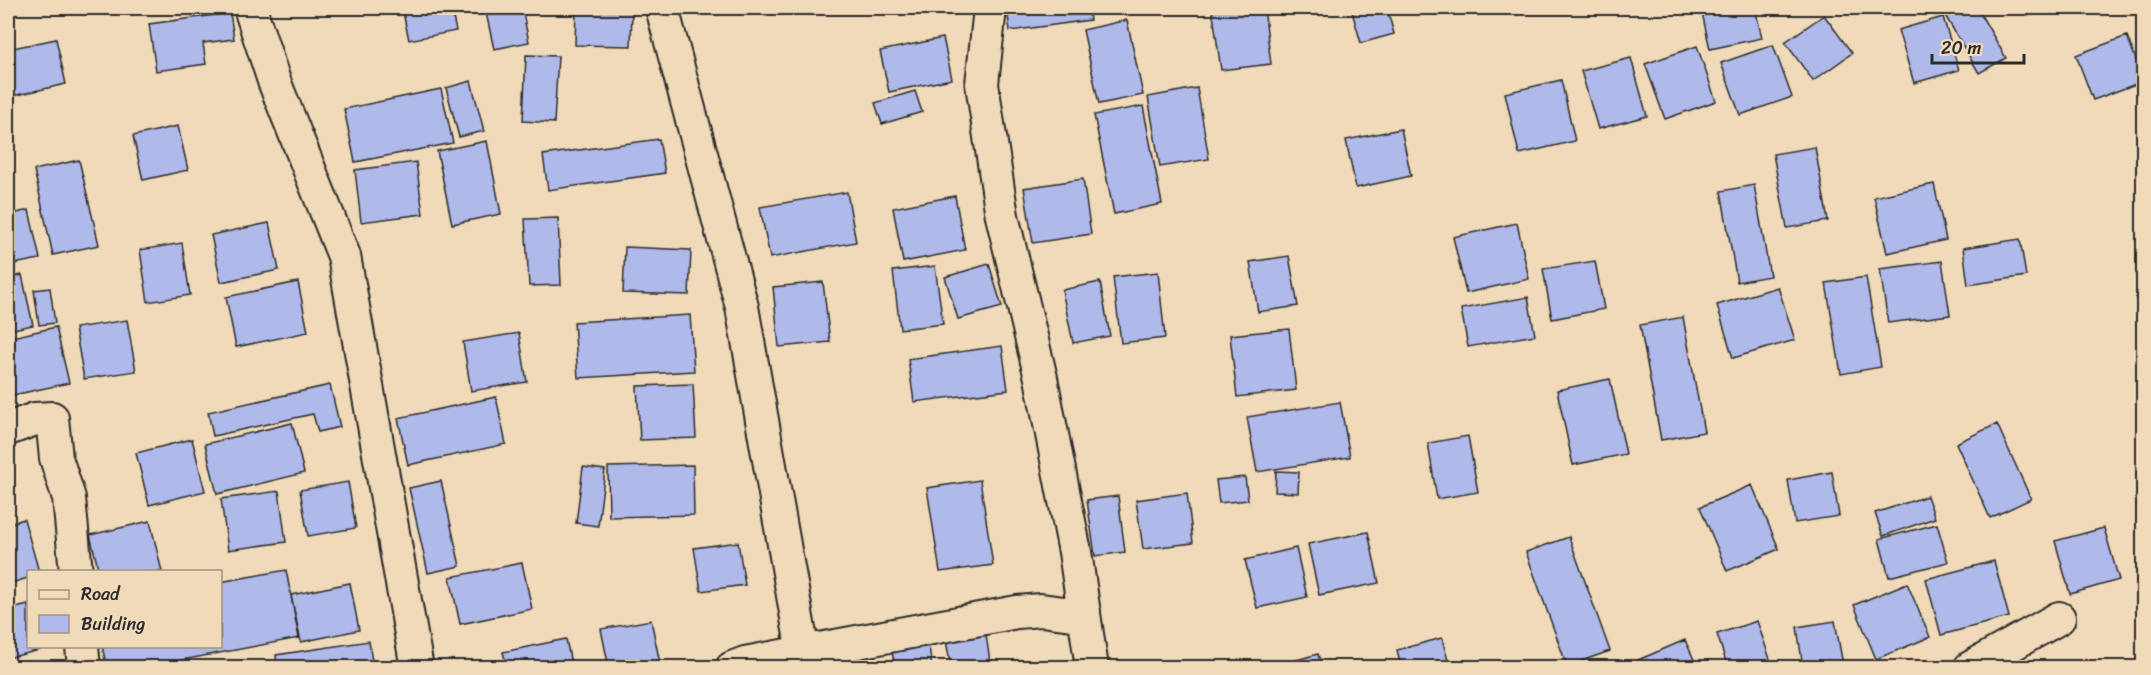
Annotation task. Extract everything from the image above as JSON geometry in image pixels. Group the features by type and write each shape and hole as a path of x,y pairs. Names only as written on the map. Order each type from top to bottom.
{"street":[{"path":"250,8 274,81 344,256 417,668"},
{"path":"662,8 742,307 803,652"},
{"path":"990,8 982,84 1002,216 1041,378 1076,552 1092,668"},
{"path":"8,429 35,419 52,418 56,458 69,498 76,570"},
{"path":"732,668 745,663 1017,612 1041,610 1072,614 1084,612"},
{"path":"1970,668 2059,618"},
{"path":"82,648 84,668"}],"building":[{"path":"402,8 451,8 456,31 409,40"},
{"path":"485,8 522,8 529,42 494,49"},
{"path":"576,8 632,8 631,46 575,45"},
{"path":"1007,8 1088,8 1090,20 1010,31"},
{"path":"1212,8 1264,8 1271,64 1221,70"},
{"path":"1351,8 1387,8 1394,34 1361,43"},
{"path":"1701,8 1755,8 1762,38 1710,49"},
{"path":"1950,8 1977,8 2006,58 1979,73 1943,12"},
{"path":"230,13 234,39 203,43 206,64 156,71 149,24"},
{"path":"1824,15 1852,53 1813,81 1785,42"},
{"path":"1943,17 1959,70 1914,83 1898,30"},
{"path":"1127,20 1143,95 1099,104 1083,30"},
{"path":"2127,36 2144,81 2093,100 2076,55"},
{"path":"943,38 952,79 889,92 880,51"},
{"path":"56,39 66,84 8,97 8,49"},
{"path":"1773,45 1792,97 1740,115 1721,63"},
{"path":"1697,46 1716,101 1665,119 1645,64"},
{"path":"526,55 558,56 554,123 523,121"},
{"path":"1631,58 1647,116 1598,129 1581,71"},
{"path":"1561,80 1575,141 1519,154 1505,93"},
{"path":"471,81 484,131 459,137 446,88"},
{"path":"1197,88 1209,159 1160,167 1148,97"},
{"path":"441,89 453,143 355,162 344,109"},
{"path":"915,91 922,112 882,124 875,103"},
{"path":"1143,106 1162,204 1114,214 1094,115"},
{"path":"178,126 188,170 143,180 133,136"},
{"path":"1401,129 1411,176 1356,188 1346,140"},
{"path":"659,139 665,173 548,190 543,155"},
{"path":"487,141 501,214 452,224 437,151"},
{"path":"1815,147 1828,221 1787,228 1773,154"},
{"path":"79,160 99,245 53,255 34,170"},
{"path":"416,162 423,214 361,222 355,170"},
{"path":"1083,179 1091,234 1033,243 1024,188"},
{"path":"1934,184 1946,240 1887,253 1874,197"},
{"path":"1754,185 1770,276 1737,282 1721,191"},
{"path":"847,192 856,242 770,258 760,207"},
{"path":"955,196 965,250 903,262 893,208"},
{"path":"29,210 40,259 8,265 8,215"},
{"path":"558,218 561,285 529,286 525,219"},
{"path":"269,223 279,270 221,282 211,235"},
{"path":"1517,223 1529,279 1466,293 1453,237"},
{"path":"2020,239 2026,276 1968,285 1963,248"},
{"path":"182,243 190,295 148,302 140,250"},
{"path":"625,247 691,250 689,295 623,293"},
{"path":"1289,256 1298,306 1258,312 1250,262"},
{"path":"1595,261 1604,309 1552,319 1543,269"},
{"path":"1942,261 1950,315 1888,323 1880,269"},
{"path":"989,264 1002,307 958,319 945,277"},
{"path":"935,266 943,324 900,329 893,271"},
{"path":"1158,272 1165,338 1121,343 1113,277"},
{"path":"22,275 33,325 8,330 8,278"},
{"path":"1866,277 1881,367 1841,374 1826,283"},
{"path":"298,282 308,332 236,347 226,297"},
{"path":"823,282 830,342 779,347 773,287"},
{"path":"1100,282 1110,336 1073,343 1062,290"},
{"path":"1778,287 1795,340 1733,358 1717,305"},
{"path":"50,288 55,323 39,325 34,290"},
{"path":"1528,297 1535,335 1468,347 1461,309"},
{"path":"690,315 694,371 578,378 574,322"},
{"path":"1683,317 1704,432 1661,440 1640,325"},
{"path":"127,320 136,371 84,379 75,328"},
{"path":"56,327 69,383 13,395 8,369 8,338"},
{"path":"1289,329 1296,390 1237,397 1230,335"},
{"path":"519,333 527,382 471,391 463,342"},
{"path":"1002,346 1008,390 914,402 908,359"},
{"path":"1610,379 1626,454 1573,465 1557,390"},
{"path":"693,384 696,438 640,440 637,386"},
{"path":"330,385 340,427 318,432 313,414 213,436 208,412"},
{"path":"496,397 506,444 408,465 398,418"},
{"path":"1340,402 1350,457 1257,472 1247,417"},
{"path":"292,423 304,473 217,494 205,444"},
{"path":"1997,424 2031,499 1990,518 1956,443"},
{"path":"1468,436 1478,492 1437,499 1428,443"},
{"path":"192,439 205,491 149,505 136,453"},
{"path":"693,465 694,515 609,517 608,467"},
{"path":"583,467 605,470 598,526 576,523"},
{"path":"1276,471 1299,472 1298,493 1275,492"},
{"path":"1832,472 1839,516 1795,523 1788,480"},
{"path":"1245,477 1248,500 1219,503 1216,480"},
{"path":"980,480 993,565 940,572 927,488"},
{"path":"441,481 460,566 428,573 409,488"},
{"path":"348,482 356,528 308,536 300,490"},
{"path":"1752,485 1779,549 1727,571 1700,507"},
{"path":"279,491 286,542 228,550 221,499"},
{"path":"1187,493 1193,543 1143,549 1136,500"},
{"path":"1118,496 1125,552 1095,556 1087,500"},
{"path":"1927,496 1935,518 1883,536 1875,513"},
{"path":"24,519 38,570 27,570 27,578 8,584 8,524"},
{"path":"150,521 162,570 99,570 90,535"},
{"path":"1937,524 1948,562 1889,577 1879,539"},
{"path":"2104,528 2119,580 2070,594 2055,541"},
{"path":"1368,532 1379,583 1319,595 1308,544"},
{"path":"1569,537 1610,651 1567,666 1526,552"},
{"path":"738,542 745,585 701,591 694,548"},
{"path":"1296,548 1307,597 1257,608 1245,560"},
{"path":"1994,561 2009,617 1941,635 1926,579"},
{"path":"522,563 532,609 460,624 450,577"},
{"path":"286,570 299,638 140,668 107,668 102,648 222,648 222,582"},
{"path":"350,583 359,630 301,642 291,595"},
{"path":"1907,583 1930,637 1876,659 1854,605"},
{"path":"27,605 27,648 40,648 40,650 8,658 8,610"},
{"path":"651,620 661,668 609,668 601,629"},
{"path":"1757,621 1773,668 1728,668 1717,634"},
{"path":"1835,621 1843,665 1803,668 1797,627"},
{"path":"984,622 991,668 951,668 944,629"},
{"path":"1442,638 1450,668 1401,668 1397,650"},
{"path":"566,639 572,668 507,668 503,652"},
{"path":"1685,640 1698,668 1633,668 1631,663"},
{"path":"369,641 373,668 277,668 276,655"},
{"path":"929,646 932,668 895,668 892,652"},
{"path":"873,652 876,668 827,668 825,661"},
{"path":"1318,654 1322,668 1271,667"}]}
